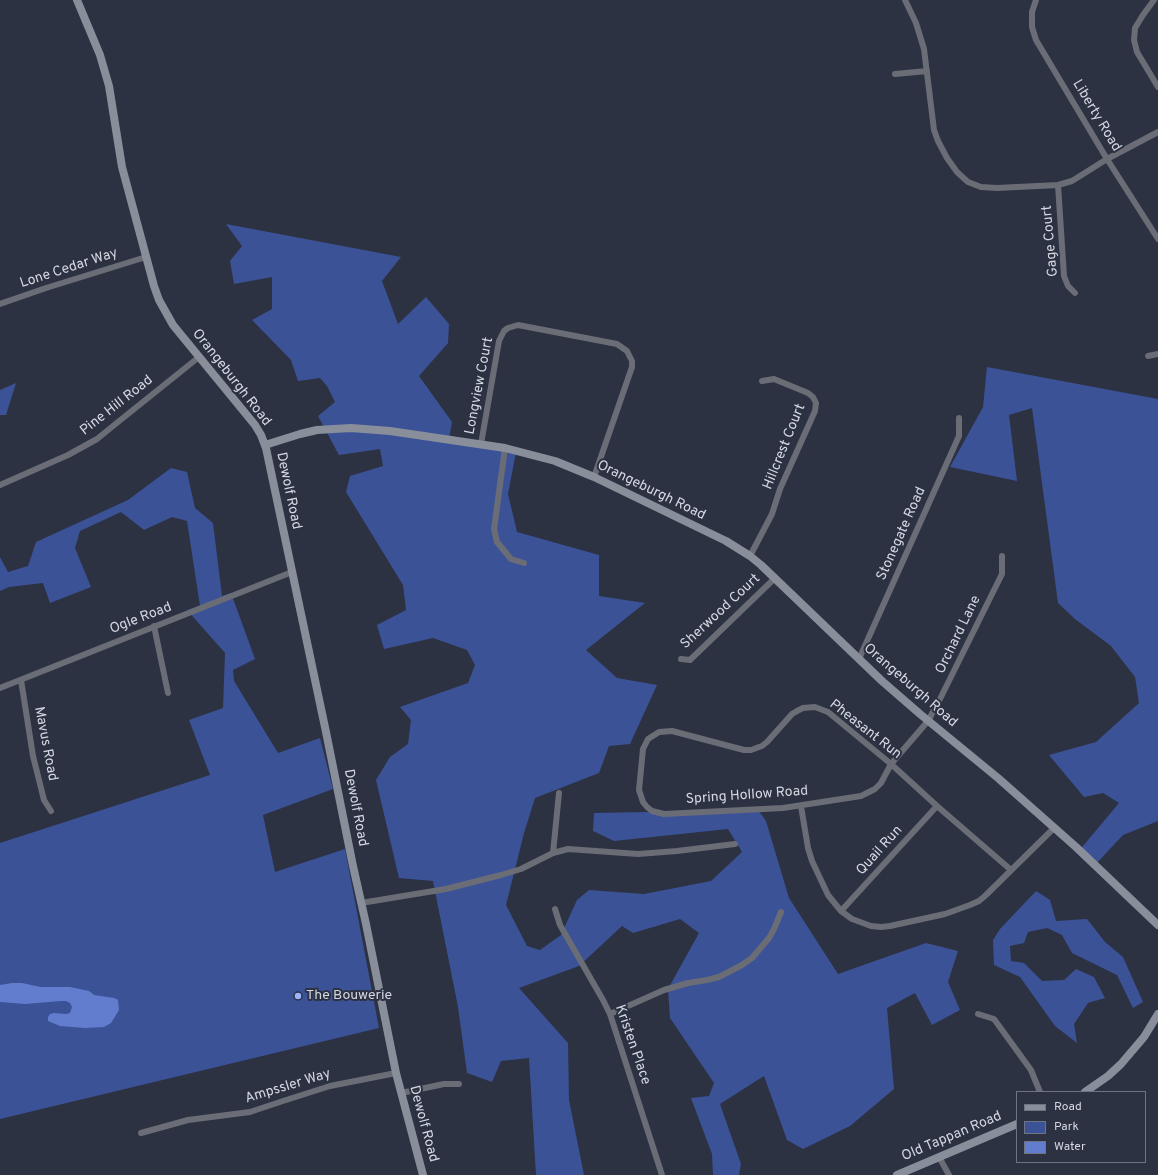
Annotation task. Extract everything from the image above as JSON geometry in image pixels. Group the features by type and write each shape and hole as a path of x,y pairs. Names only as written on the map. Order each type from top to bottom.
{"street":[{"name":"Orangeburgh Road","path":"77,0 100,55 109,86 122,167 154,286 165,312 173,325 255,425 265,445 317,430 351,428 390,431 505,448 555,461 594,477 726,541 750,556 775,578 907,704 998,778 1158,925"},
{"path":"905,0 921,37 924,49 932,117 938,141 957,172 968,182 981,187 989,188 1058,185 1072,181 1108,159 1158,132"},
{"name":"Liberty Road","path":"1036,0 1032,12 1032,27 1036,40 1158,239"},
{"path":"1154,0 1142,15 1135,28 1134,40 1137,52 1158,87"},
{"path":"895,74 927,72"},
{"name":"Gage Court","path":"1058,185 1064,276 1068,286 1075,293"},
{"name":"Lone Cedar Way","path":"0,304 146,256"},
{"name":"Longview Court","path":"481,444 498,341 504,331 508,328 518,325 618,344 627,351 632,361 632,367 594,477"},
{"path":"1148,356 1158,354"},
{"name":"Pine Hill Road","path":"0,485 68,455 97,438 114,426 198,357"},
{"name":"Hillcrest Court","path":"750,556 772,514 780,489 815,410 816,403 813,397 808,393 774,379 762,381"},
{"name":"Stonegate Road","path":"859,659 959,436 959,418"},
{"name":"Dewolf Road","path":"265,445 362,904 396,1073 423,1175"},
{"path":"505,448 494,529 497,542 511,558 524,563"},
{"name":"Orchard Lane","path":"928,721 1002,574 1002,556"},
{"name":"Ogle Road","path":"0,688 292,572"},
{"name":"Sherwood Court","path":"681,659 690,660 775,578"},
{"path":"154,626 168,693"},
{"name":"Mavus Road","path":"21,680 33,756 44,800 51,810"},
{"name":"Pheasant Run","path":"641,769 642,749 644,744 653,735 659,732 672,731 744,750 750,750 762,746 767,742 792,714 797,711 809,707 822,709 828,712 891,764 937,806 1012,870"},
{"name":"Spring Hollow Road","path":"641,769 639,790 640,796 647,807 658,814 801,806 860,796 868,793 881,783 891,764 928,721"},
{"path":"553,853 559,793"},
{"path":"801,806 805,835 812,861 828,895 841,912 852,919 880,927 933,917 979,901 1054,828"},
{"name":"Quail Run","path":"841,912 937,806"},
{"path":"362,904 446,889 501,875 521,869 553,853 568,849 638,854 735,844"},
{"name":"Kristen Place","path":"555,909 560,925 610,1014 662,1175"},
{"path":"610,1014 664,990 688,983 719,977 737,968 752,958 762,948 774,930 781,912"},
{"path":"978,1014 994,1020 1031,1070 1040,1091"},
{"path":"1086,1091 1108,1076 1121,1064 1144,1037 1158,1014"},
{"name":"Ampssler Way","path":"140,1133 188,1120 250,1112 330,1086 396,1073"},
{"path":"401,1093 444,1084 459,1084"},
{"name":"Old Tappan Road","path":"897,1175 1016,1124"},
{"path":"939,1157 949,1175"}],"green space":[{"path":"226,224 401,257 382,281 398,324 426,297 449,324 448,343 419,376 452,422 449,439 516,452 508,494 517,532 599,555 599,596 645,603 586,650 617,678 657,685 630,744 609,746 599,773 535,798 524,833 506,905 527,946 540,950 561,935 577,900 589,890 644,894 711,881 742,852 728,829 614,841 593,831 594,813 758,810 766,821 789,898 838,974 926,943 958,951 948,982 960,1010 932,1025 915,993 887,1008 894,1089 850,1126 803,1149 787,1140 764,1076 720,1104 741,1164 739,1175 713,1175 712,1154 691,1098 709,1096 714,1083 670,1018 668,989 699,933 680,919 633,933 622,926 579,966 519,988 568,1043 569,1100 584,1175 536,1175 529,1058 501,1061 492,1082 467,1073 458,1007 433,881 399,878 376,780 390,757 408,744 411,720 400,707 468,683 475,665 467,650 433,638 384,649 377,625 406,610 403,585 346,492 350,476 383,466 380,449 339,455 318,416 335,402 327,386 320,378 298,381 291,360 252,320 272,309 272,277 234,284 230,261 242,246"},
{"path":"987,367 1158,399 1158,821 1123,835 1094,866 1078,852 1119,803 1103,793 1084,797 1049,755 1096,742 1139,703 1135,677 1111,646 1075,619 1058,603 1032,408 1009,415 1017,481 950,467 983,407"},
{"path":"16,383 6,415 0,415 0,390"},
{"path":"171,468 187,472 195,508 213,523 222,596 231,593 255,659 233,670 234,681 278,753 320,738 333,789 263,815 275,872 345,849 379,1028 0,1119 0,843 210,775 189,720 223,708 225,653 187,610 200,606 187,521 172,517 144,530 121,512 80,531 75,548 91,587 50,603 43,583 9,587 0,591 0,557 8,572 28,566 36,542 128,500"},
{"path":"1036,891 1050,900 1056,921 1087,919 1105,942 1123,957 1143,1002 1133,1008 1117,975 1072,953 1062,935 1047,928 1028,932 1024,943 1010,946 1011,961 1024,963 1042,981 1064,980 1076,969 1094,977 1105,998 1088,1003 1074,1024 1077,1043 1055,1026 1020,977 994,965 993,940 1000,929"}],"water":[{"path":"22,983 41,987 70,987 89,991 94,995 118,1000 119,1010 111,1023 104,1027 85,1028 60,1026 48,1021 48,1017 50,1014 54,1013 70,1013 72,1007 70,1003 66,1001 25,1004 0,1002 0,985"}],"place":[{"name":"The Bouwerie","path":"298,996"}]}
